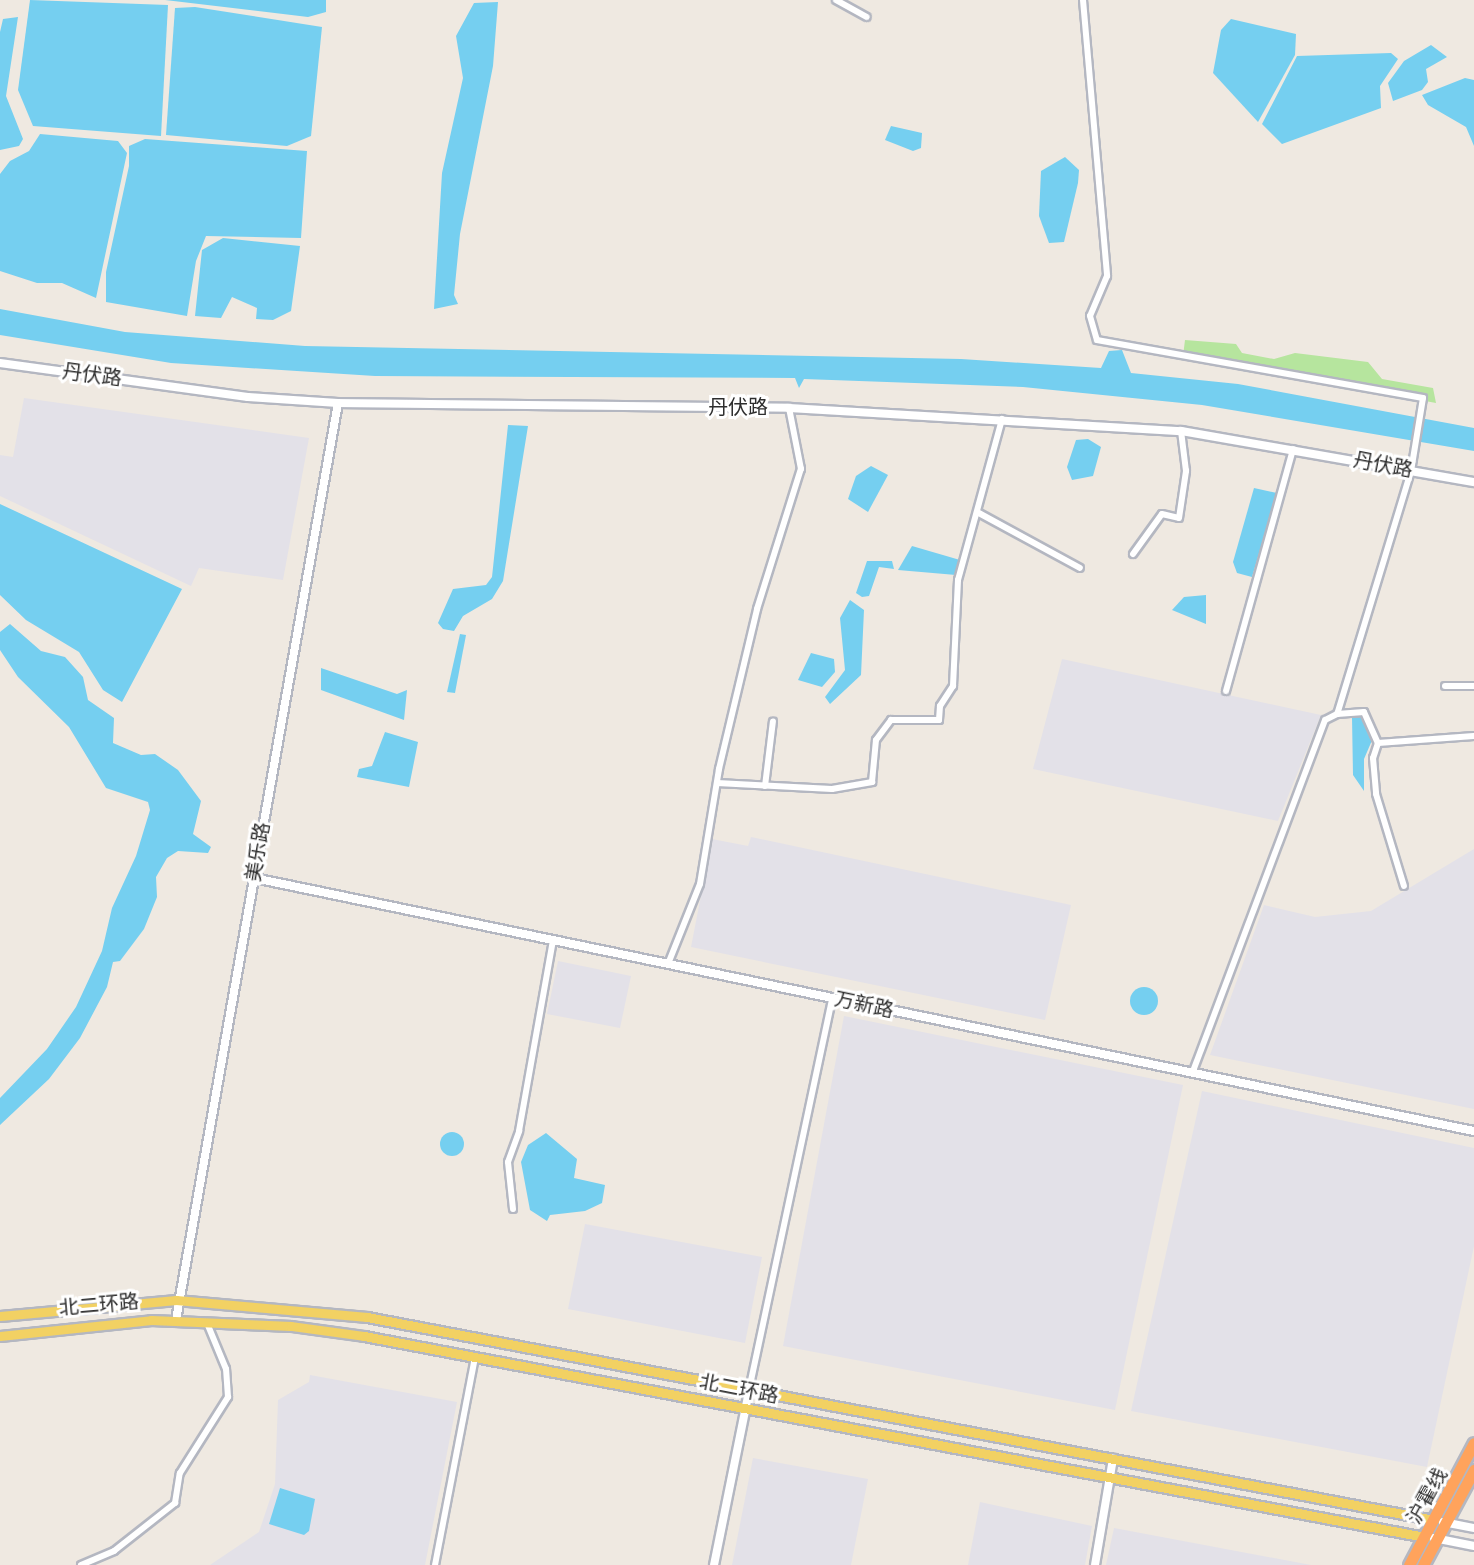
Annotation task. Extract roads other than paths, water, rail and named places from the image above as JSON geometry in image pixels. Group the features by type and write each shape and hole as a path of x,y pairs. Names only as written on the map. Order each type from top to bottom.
{"highway":[{"name":"沪霍线","path":"1409,1565 1474,1443"},
{"name":"沪霍线","path":"1423,1565 1474,1470"}],"main road":[{"name":"北二环路","path":"0,1316 176,1300 292,1307 478,1339 1434,1520"},
{"name":"北二环路","path":"0,1336 176,1320 205,1320 364,1336 1425,1537"}],"street":[{"path":"836,0 867,17"},
{"path":"1083,0 1107,276 1090,316 1097,340 1423,398 1411,466 1337,714"},
{"name":"丹伏路","path":"0,363 248,397 338,403 789,408 1181,431 1411,466 1474,482"},
{"name":"美乐路","path":"176,1320 176,1300 338,403"},
{"path":"668,964 700,884 717,783 757,609 801,469 789,408"},
{"path":"717,783 832,789 872,782 876,740 891,720 939,720 940,706 953,686 954,599 1002,419"},
{"path":"1133,554 1162,514 1179,518 1186,471 1181,431"},
{"path":"1226,691 1293,449"},
{"path":"977,512 1080,568"},
{"path":"1445,686 1474,686"},
{"path":"1192,1073 1325,720 1337,714 1364,712 1378,743 1373,758 1376,794 1388,820 1404,886"},
{"path":"765,786 773,721"},
{"path":"1378,743 1474,736"},
{"name":"万新路","path":"254,878 1474,1131"},
{"path":"513,1209 508,1162 519,1131 553,940"},
{"path":"714,1565 832,998"},
{"path":"81,1565 114,1551 170,1508 180,1473 228,1397 221,1353 205,1320"},
{"path":"435,1565 478,1339"},
{"path":"1095,1565 1113,1459"},
{"name":"北二环路","path":"1434,1520 1474,1528"},
{"name":"北二环路","path":"1425,1537 1474,1546"}],"water":[{"path":"30,0 168,5 161,136 33,126 18,90"},
{"path":"165,0 326,0 326,12 308,17"},
{"path":"498,2 493,66 460,234 454,295 458,304 434,309 442,173 463,78 456,36 474,3"},
{"path":"195,7 322,27 311,136 287,146 166,135 175,8"},
{"path":"18,17 6,96 23,139 19,146 0,150 0,32 3,19"},
{"path":"1231,19 1296,34 1295,55 1258,122 1213,73 1221,30"},
{"path":"1431,45 1447,57 1426,69 1428,82 1422,90 1393,101 1388,83 1404,61"},
{"path":"1391,53 1398,59 1380,86 1381,108 1282,144 1262,124 1297,56"},
{"path":"1465,78 1474,80 1474,146 1466,127 1428,105 1422,95"},
{"path":"891,126 922,133 921,148 913,151 885,140"},
{"path":"40,134 118,141 127,153 96,298 62,283 37,283 0,271 0,174 10,161 29,151"},
{"path":"145,139 307,151 301,238 206,236 196,261 187,316 106,302 106,272 129,166 129,146"},
{"path":"1065,157 1079,170 1078,183 1064,242 1049,243 1039,216 1041,171"},
{"path":"223,238 300,246 291,311 273,320 256,319 257,308 232,297 221,318 195,316 202,250"},
{"path":"0,309 125,332 305,346 961,359 1101,368 1109,351 1122,350 1131,373 1238,384 1474,428 1474,451 1202,405 1023,387 804,379 799,388 795,378 375,376 171,363 0,335"},
{"path":"508,425 528,426 503,581 492,599 463,616 454,631 443,629 438,623 453,589 486,585 492,577"},
{"path":"1088,439 1101,447 1093,476 1072,480 1067,467 1076,440"},
{"path":"871,466 888,475 868,512 848,499 856,476"},
{"path":"1254,488 1277,493 1252,577 1237,573 1233,562"},
{"path":"0,504 182,589 122,702 103,690 79,652 26,620 0,595"},
{"path":"912,546 960,560 956,575 898,570"},
{"path":"867,561 892,561 894,569 879,567 869,596 862,597 856,593"},
{"path":"1206,595 1206,624 1172,610 1184,597"},
{"path":"850,600 864,610 861,675 830,704 825,697 845,670 840,618"},
{"path":"10,624 41,651 65,657 83,677 88,700 114,718 113,743 141,755 155,754 178,770 201,801 193,834 211,847 208,853 178,851 167,858 156,877 157,897 144,929 120,961 113,962 107,987 80,1038 49,1079 0,1125 0,1098 47,1049 76,1007 102,951 112,908 136,856 150,810 148,802 106,788 69,727 18,677 0,650 0,632"},
{"path":"460,634 466,635 455,693 447,692"},
{"path":"811,653 834,659 835,672 822,687 798,680"},
{"path":"321,668 397,694 407,690 404,720 321,690"},
{"path":"1362,716 1373,738 1364,759 1364,791 1353,775 1352,717"},
{"path":"385,732 418,742 409,787 357,777 359,769 372,766"},
{"path":"1144,987 1154,991 1158,1001 1154,1011 1144,1015 1134,1011 1130,1001 1134,991"},
{"path":"452,1132 461,1135 464,1144 461,1153 452,1156 443,1153 440,1144 443,1135"},
{"path":"546,1133 577,1159 574,1178 605,1185 602,1203 585,1211 550,1215 547,1221 530,1210 521,1162 528,1145"},
{"path":"280,1488 315,1499 309,1531 304,1535 269,1524"}]}
